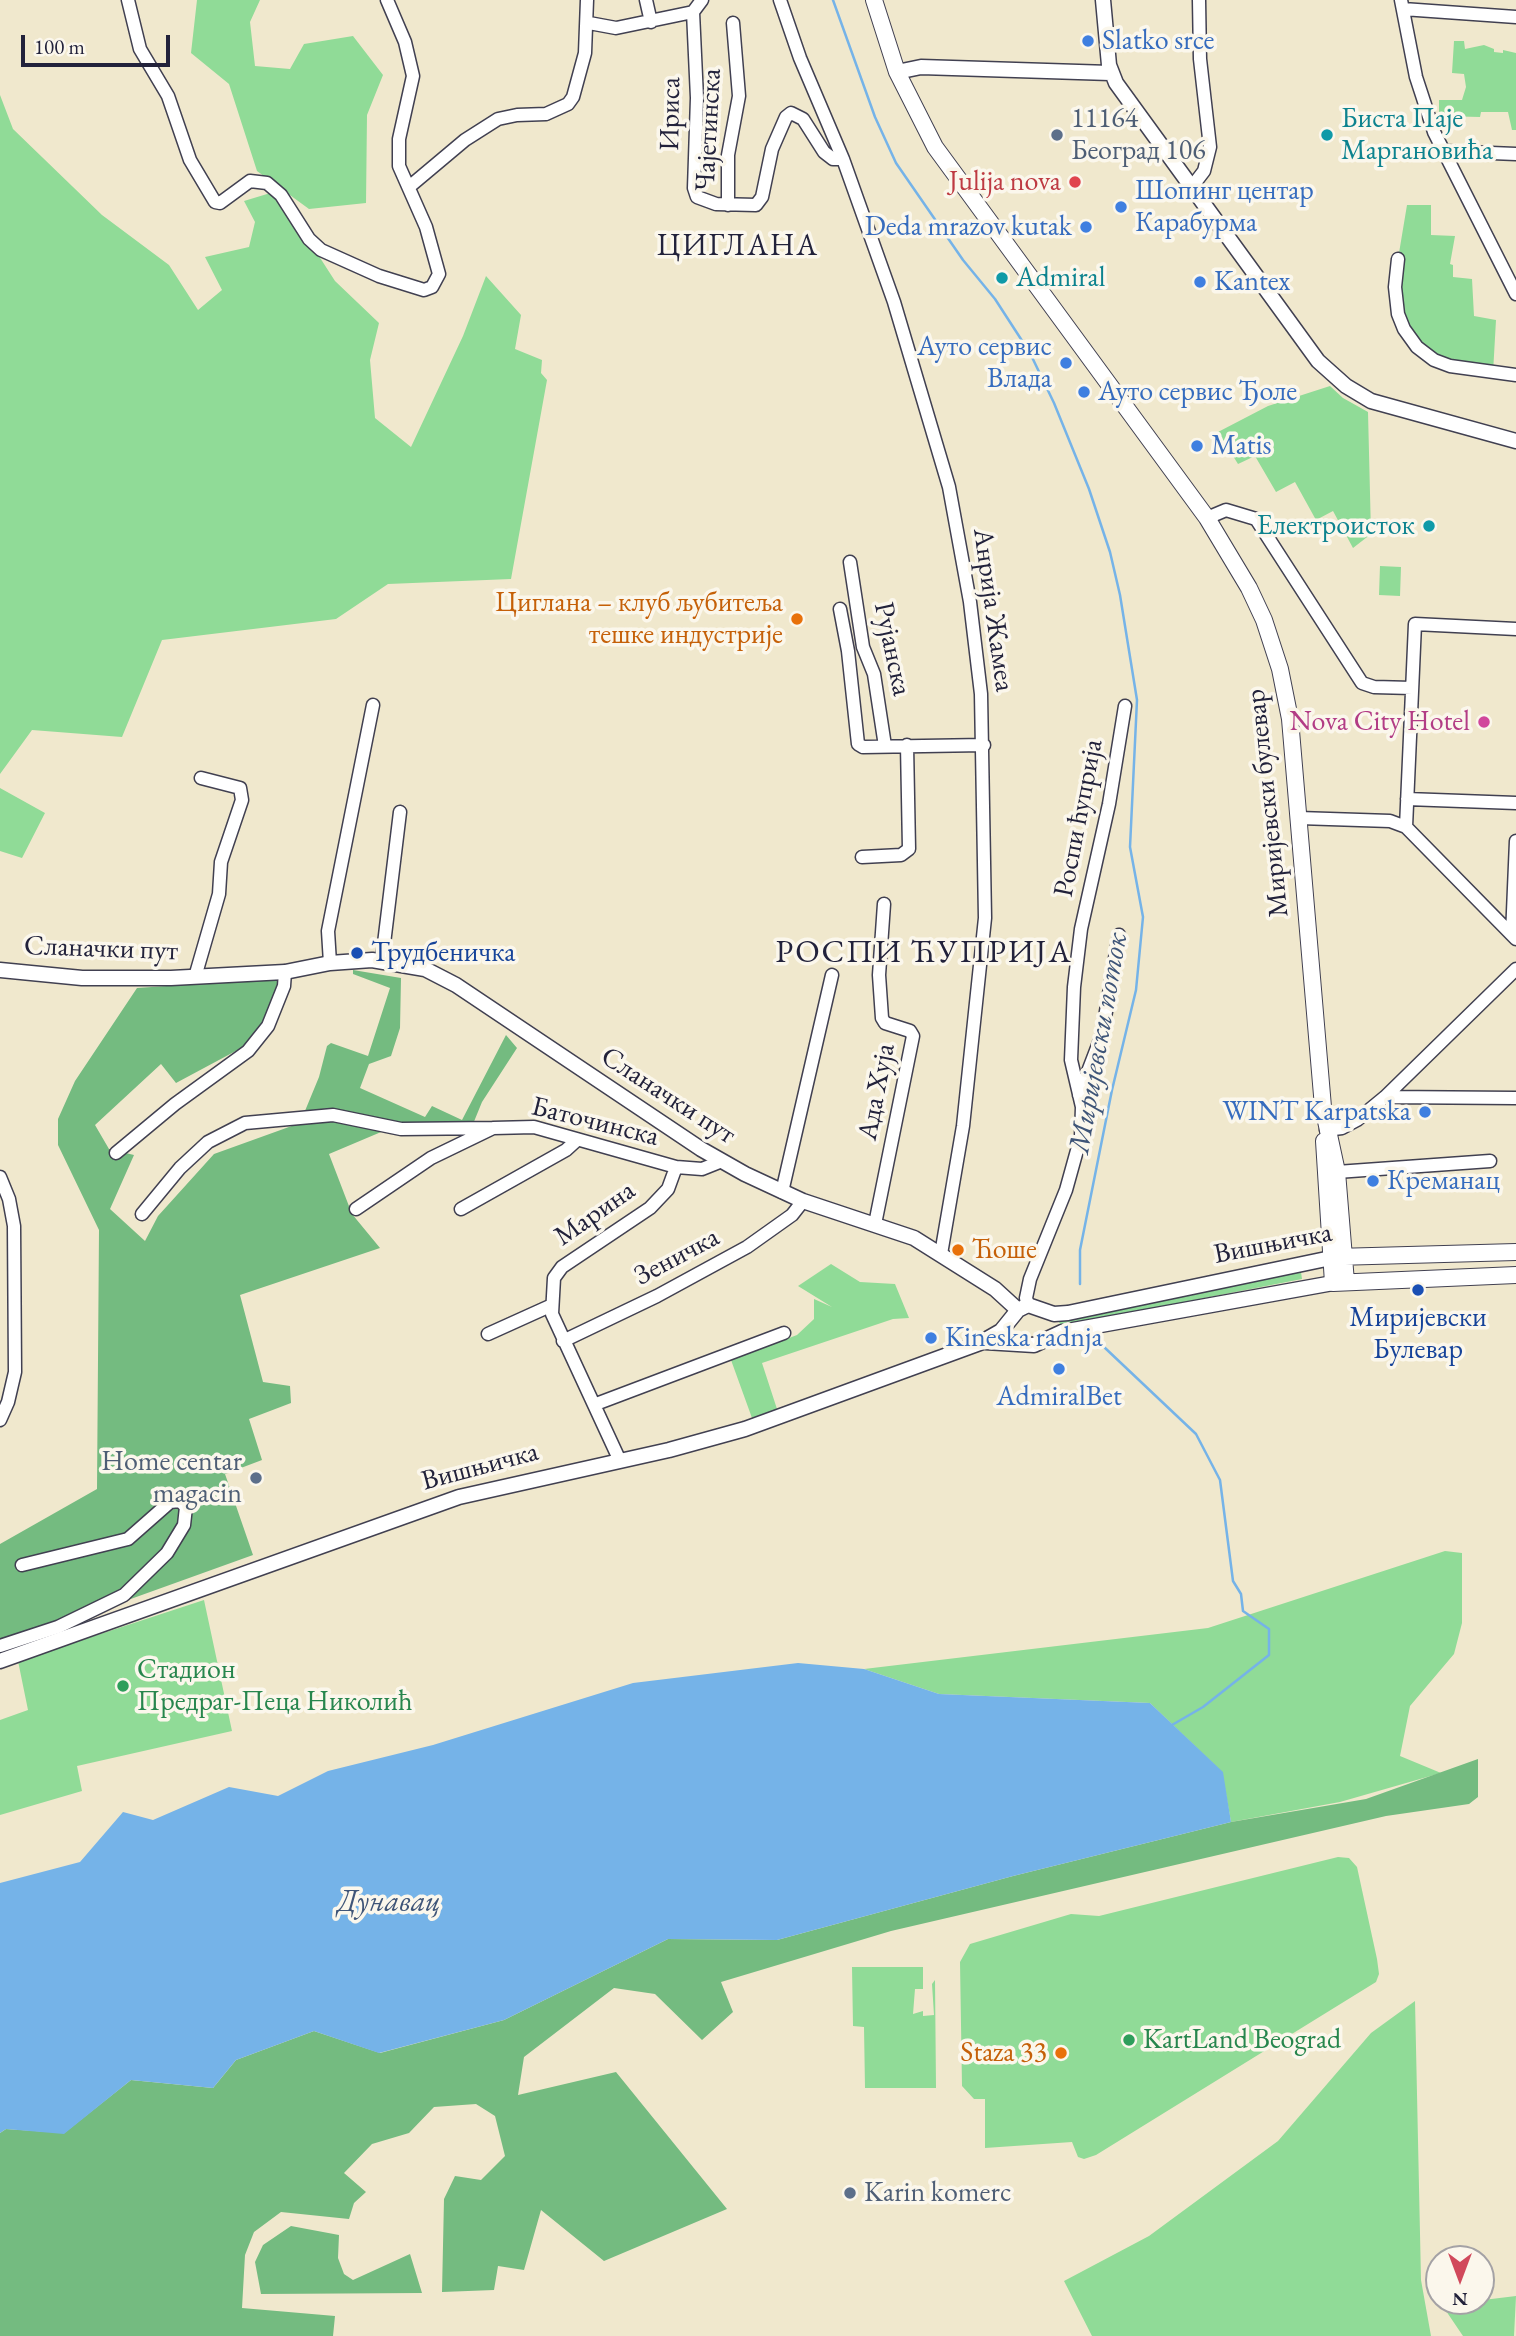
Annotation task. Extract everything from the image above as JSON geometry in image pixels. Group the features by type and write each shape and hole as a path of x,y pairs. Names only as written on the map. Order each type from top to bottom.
{"main road":[{"name":"Миријевски булевар","path":"874,0 897,72 921,122 956,179 1207,518 1249,587 1275,651 1290,719 1326,1131 1337,1172 1339,1283"},
{"name":"Миријевски булевар","path":"1326,1131 1323,1146 1338,1257"},
{"name":"Вишњичка","path":"1338,1257 1516,1252"},
{"name":"Вишњичка","path":"1339,1283 1516,1275"}],"street":[{"path":"128,0 141,49 168,96 190,160 217,204 245,183 253,180 267,183 281,195 309,239 321,250 379,276 424,290 432,287 438,279 438,267 399,166 398,152 413,76 405,42 387,0"},
{"path":"409,187 465,139 498,119 546,114 568,104 573,97 585,53 589,23 587,0"},
{"path":"646,0 651,22"},
{"path":"589,23 616,28 651,22 693,12 702,0"},
{"name":"Анрија Жамеа","path":"780,0 800,58 843,159 894,302 949,487 970,602 984,745 985,891 981,978 963,1126 941,1254"},
{"path":"1104,0 1110,73 1124,96 1302,341 1337,379 1371,401 1516,441"},
{"path":"1191,188 1204,171 1210,147 1200,59 1199,0"},
{"path":"1516,17 1454,6 1402,5 1421,96 1442,151 1516,294"},
{"name":"Ириса","path":"693,12 697,98 694,188 701,201 728,205"},
{"name":"Чајетинска","path":"733,23 739,96 729,155 728,205 748,206 760,202 772,149 789,114 801,117 824,152 833,159 843,159"},
{"path":"897,72 921,67 1110,73"},
{"path":"1442,151 1516,154"},
{"path":"1398,259 1395,288 1398,314 1404,330 1422,351 1434,360 1460,369 1516,375"},
{"path":"1207,518 1226,510 1256,519 1362,682 1374,687 1412,688"},
{"name":"Рујанска","path":"850,562 863,647 874,674 885,746"},
{"path":"840,609 848,651 856,742 863,747 984,745"},
{"path":"1406,827 1415,624 1516,629"},
{"path":"330,963 328,931 373,705"},
{"name":"Роспи ћуприја","path":"1019,1312 1066,1190 1080,1145 1083,1125 1072,1060 1077,954 1116,770 1125,706"},
{"path":"862,857 901,855 909,849 907,746"},
{"path":"195,977 219,894 221,862 242,800 240,788 201,778"},
{"path":"1407,799 1516,803"},
{"path":"382,960 400,811"},
{"path":"1299,818 1390,821 1406,827 1514,937"},
{"path":"1514,937 1516,841"},
{"name":"Ада Хуја","path":"875,1224 913,1035 885,1023 881,1018 879,981 884,904"},
{"path":"1079,1094 1102,1035 1119,935"},
{"name":"Сланачки пут","path":"0,970 89,978 195,977 285,972 330,963 382,960 416,966 439,975 722,1161 803,1201 901,1232 941,1254 1005,1296 1019,1312"},
{"path":"1326,1131 1342,1128 1357,1120 1385,1097 1516,969"},
{"path":"116,1153 175,1104 248,1051 268,1026 284,986 285,972"},
{"path":"782,1192 832,975"},
{"path":"1385,1097 1516,1098"},
{"path":"142,1214 180,1168 208,1142 245,1123 334,1115 414,1130 493,1128"},
{"name":"Баточинска","path":"356,1209 431,1158 493,1128 534,1127 676,1167"},
{"path":"461,1209 566,1150 578,1140"},
{"path":"676,1167 702,1169 722,1161"},
{"path":"1337,1172 1490,1161"},
{"name":"Марина","path":"550,1306 557,1271 650,1208 668,1189 676,1167"},
{"path":"0,1177 13,1218 15,1372 8,1402 0,1420"},
{"name":"Зеничка","path":"563,1341 732,1256 792,1215 803,1201"},
{"name":"Вишњичка","path":"0,1661 438,1503 745,1429 980,1343 1000,1332 1019,1312 1044,1310 1061,1314 1097,1308 1338,1257"},
{"name":"Вишњичка","path":"980,1343 1034,1345 1062,1332 1188,1312 1339,1283"},
{"path":"488,1334 550,1306 563,1341 596,1404 620,1461"},
{"path":"1044,1310 1051,1325 1044,1340"},
{"path":"1019,1312 1012,1331 1023,1343"},
{"path":"596,1404 784,1333"},
{"path":"0,1646 58,1627 124,1595 167,1553 186,1519 186,1507 180,1501 170,1502 128,1539 22,1565"}],"green space":[{"path":"197,0 260,0 250,22 255,66 290,69 304,44 353,36 383,75 367,115 366,203 309,209 257,171 229,84 191,53"},
{"path":"1454,41 1464,41 1465,49 1484,45 1494,49 1494,52 1503,53 1503,50 1516,53 1516,130 1512,130 1508,112 1481,112 1480,117 1439,116 1439,100 1462,100 1466,87 1464,74 1452,73"},
{"path":"0,95 13,129 102,215 169,265 198,310 222,290 205,257 249,247 255,222 244,201 277,191 335,281 379,323 370,360 375,418 411,447 463,336 486,276 521,315 515,349 542,360 541,373 547,380 511,579 388,584 336,619 162,640 122,737 32,730 0,774"},
{"path":"1407,205 1431,205 1431,235 1455,236 1450,264 1453,265 1453,277 1472,279 1474,316 1496,320 1493,373 1450,366 1404,329 1398,259"},
{"path":"1330,386 1343,398 1368,412 1371,534 1353,548 1333,511 1316,520 1295,482 1276,492 1255,456 1238,464 1218,432 1268,406"},
{"path":"1380,566 1401,567 1400,596 1379,595"},
{"path":"0,788 45,813 22,858 0,851"},
{"path":"353,970 401,978 400,1028 391,1056 369,1064 360,1088 425,1117 432,1106 462,1120 506,1035 517,1048 482,1102 473,1124 400,1124 329,1154 352,1214 380,1248 240,1295 263,1382 290,1386 291,1403 249,1419 262,1460 225,1474 253,1555 0,1646 0,1544 97,1489 99,1230 58,1145 58,1119 75,1081 137,988 285,978 260,1038 176,1083 161,1064 95,1125 109,1149 134,1155 110,1209 145,1241 158,1216 214,1154 300,1123 319,1077 327,1046 331,1043 368,1056 390,988 353,974"},
{"path":"831,1264 860,1282 895,1284 909,1318 893,1319 762,1363 777,1409 752,1418 731,1360 797,1335 814,1319 814,1299 832,1307 798,1286"},
{"path":"1301,1272 1302,1279 1061,1326 1059,1322"},
{"path":"1445,1551 1462,1553 1462,1623 1454,1654 1410,1706 1400,1756 1441,1773 1340,1802 1231,1822 1222,1772 1150,1703 939,1694 864,1669 1208,1628"},
{"name":"Стадион Предраг-Пеца Николић","path":"204,1600 232,1731 77,1766 82,1791 0,1815 0,1720 28,1710 18,1661"},
{"path":"1478,1759 1478,1797 1469,1804 1386,1816 891,1931 721,1982 733,2012 702,2040 655,1994 614,1988 524,2057 518,2095 616,2072 727,2209 604,2261 541,2210 524,2270 498,2266 494,2290 442,2292 444,2199 455,2176 481,2180 505,2156 495,2116 476,2104 434,2107 409,2133 372,2144 344,2173 366,2192 354,2203 349,2219 281,2212 254,2232 245,2255 242,2308 335,2316 333,2336 0,2336 0,2133 6,2129 64,2133 131,2080 213,2088 236,2060 314,2031 380,2053 504,2020 668,1939 777,1940 1013,1876 1231,1822 1366,1799"},
{"name":"KartLand Beograd","path":"1338,1857 1349,1858 1357,1867 1377,1959 1379,1974 1376,1982 1096,2155 1084,2159 1078,2157 1072,2142 985,2148 985,2099 974,2099 962,2086 960,1962 970,1944 1071,1914 1099,1916"},
{"path":"852,1967 923,1967 923,1989 915,1989 913,2014 923,2011 923,2016 934,2015 932,1984 935,1980 936,2088 865,2088 864,2027 853,2026"},
{"path":"1415,2001 1421,2280 1425,2315 1427,2315 1431,2336 1092,2336 1064,2281 1149,2236 1278,2141 1371,2033"},
{"path":"291,2226 339,2235 338,2258 344,2274 353,2280 410,2254 422,2293 261,2294 255,2262 263,2245"},
{"path":"1516,2296 1514,2336 1463,2336 1449,2315 1495,2315 1495,2299"}],"water":[{"name":"Дунавац","path":"798,1663 864,1669 939,1694 1150,1703 1223,1772 1231,1822 1013,1876 777,1940 668,1939 504,2020 379,2053 314,2031 236,2060 213,2088 131,2080 64,2134 6,2129 0,2133 0,1883 80,1862 123,1812 153,1820 229,1787 278,1796 328,1771 433,1745 633,1683"}],"waterway":[{"name":"Миријевски поток","path":"833,0 875,117 896,163 963,260 995,299 1030,353 1054,403 1089,489 1110,552 1120,595 1137,700 1130,847 1143,917 1136,990 1112,1090 1080,1250 1080,1284"},
{"name":"Миријевски поток","path":"1104,1347 1196,1434 1220,1480 1233,1581 1241,1594 1243,1611 1269,1629 1269,1655 1203,1707 1172,1725"}],"place":[{"name":"Slatko srce","path":"1088,41"},
{"name":"11164 Београд 106","path":"1057,135"},
{"name":"Биста Паје Маргановића","path":"1327,135"},
{"name":"Julija nova","path":"1075,182"},
{"name":"Шопинг центар Карабурма","path":"1121,207"},
{"name":"Deda mrazov kutak","path":"1086,227"},
{"name":"Admiral","path":"1002,278"},
{"name":"Kantex","path":"1200,282"},
{"name":"Ауто сервис Влада","path":"1066,363"},
{"name":"Ауто сервис Ђоле","path":"1084,392"},
{"name":"Matis","path":"1197,446"},
{"name":"Електроисток","path":"1429,526"},
{"name":"Циглана – клуб љубитеља тешке индустрије","path":"797,619"},
{"name":"Nova City Hotel","path":"1484,722"},
{"name":"Трудбеничка","path":"357,953"},
{"name":"WINT Karpatska","path":"1425,1112"},
{"name":"Креманац","path":"1373,1181"},
{"name":"Ћоше","path":"958,1250"},
{"name":"Миријевски Булевар","path":"1418,1290"},
{"name":"Kineska radnja","path":"931,1338"},
{"name":"AdmiralBet","path":"1059,1369"},
{"name":"Home centar magacin","path":"256,1478"},
{"name":"Стадион Предраг-Пеца Николић","path":"123,1686"},
{"name":"KartLand Beograd","path":"1129,2040"},
{"name":"Staza 33","path":"1061,2053"},
{"name":"Karin komerc","path":"850,2193"}],"district":[{"name":"ЦИГЛАНА","path":"738,247"},
{"name":"РОСПИ ЋУПРИЈА","path":"924,953"}]}
